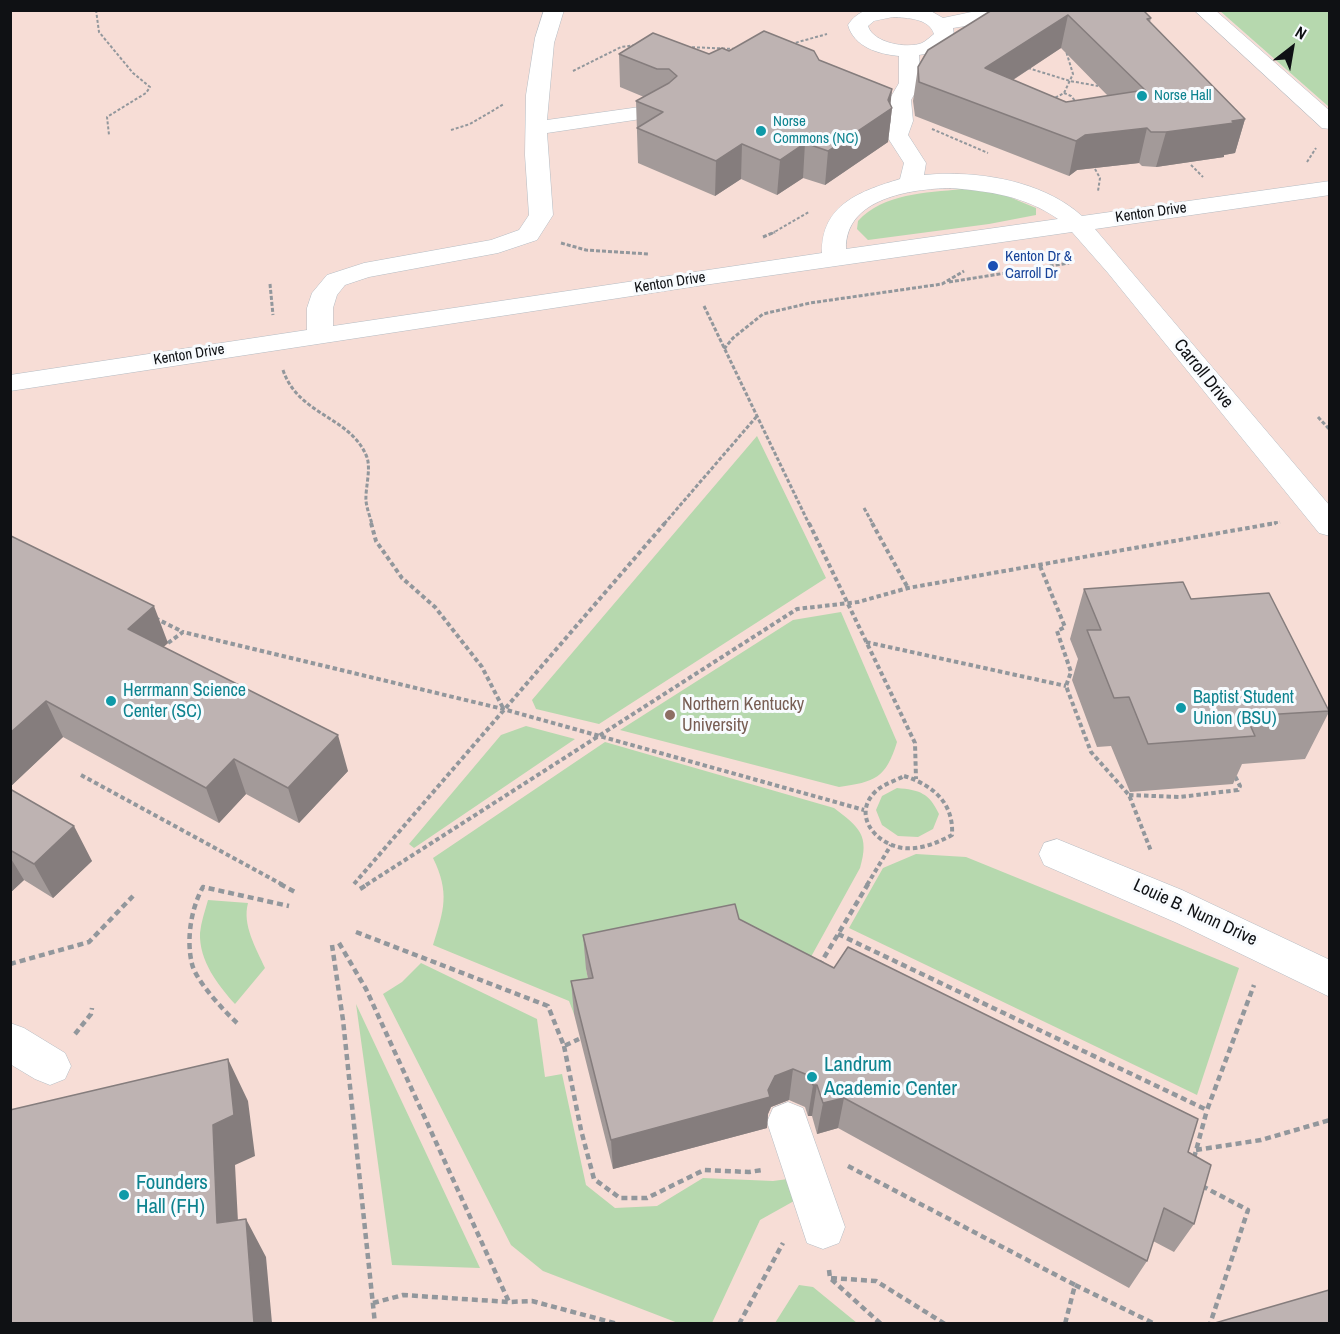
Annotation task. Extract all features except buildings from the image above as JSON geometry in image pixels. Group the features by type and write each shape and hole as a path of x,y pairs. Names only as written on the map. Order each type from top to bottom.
{"street":[{"path":"320,335 321,308 325,293 336,280 364,270 498,246 528,234 541,215 535,170 536,89 543,46 554,10"},
{"path":"940,24 983,18 996,10"},
{"path":"1203,10 1329,123"},
{"path":"893,11 921,14 940,24 944,30 944,36 940,41 932,46 909,50 882,47 871,43 862,38 857,26 869,15 893,11"},
{"path":"909,50 910,83 900,100 902,121 897,135 915,163 912,183"},
{"path":"536,128 661,110"},
{"name":"Carroll Drive","path":"834,258 833,248 839,220 852,206 912,183 986,184 1014,190 1065,213 1135,291 1329,526"},
{"name":"Kenton Drive","path":"10,383 834,258 1329,188"},
{"name":"Louie B. Nunn Drive","path":"1057,854 1128,882 1196,913 1310,968 1329,980"},
{"path":"10,1041 50,1066"},
{"path":"789,1122 823,1227"}],"path":[{"path":"96,10 99,32 133,73 150,87 146,93 106,117 109,135"},
{"path":"782,46 857,26"},
{"path":"808,49 812,38"},
{"path":"451,130 470,124 507,102 621,47 640,44"},
{"path":"685,47 740,49"},
{"path":"1049,103 1051,99 1064,93 1073,74 1064,48"},
{"path":"727,59 729,49"},
{"path":"1028,68 1070,81 1098,86"},
{"path":"1064,93 1076,100 1077,110"},
{"path":"902,121 955,136 995,157"},
{"path":"753,240 774,233 810,211"},
{"path":"528,234 586,250 655,255"},
{"path":"724,349 733,338 763,314 802,305 876,296 945,282 1075,262"},
{"path":"945,282 970,268"},
{"path":"270,284 273,319"},
{"path":"700,298 915,743 916,779"},
{"path":"288,385 314,410 347,429 367,456 366,502 376,541 402,578 435,607 482,667 503,709"},
{"path":"354,884 757,416"},
{"path":"1318,417 1329,430"},
{"path":"864,508 908,588"},
{"path":"360,889 797,609 858,602 908,588 1283,521"},
{"path":"1040,566 1065,627"},
{"path":"152,616 183,632 503,709 864,810"},
{"path":"1076,627 1065,627 1057,631 1071,672 1066,686 1091,752 1129,795 1151,851"},
{"path":"168,643 183,632"},
{"path":"866,642 1066,686"},
{"path":"1129,795 1180,796 1238,790 1240,786 1230,767"},
{"path":"81,775 297,893"},
{"path":"904,777 916,779 935,790 948,805 954,821 952,835 934,844 904,848 891,845 871,831 865,821 864,810 867,800 877,790 904,777"},
{"path":"816,970 891,845"},
{"path":"237,1023 219,1006 192,965 190,921 197,897 203,887 289,906"},
{"path":"10,964 89,942 133,896"},
{"path":"356,932 548,1006 564,1046 579,1039"},
{"path":"838,934 1207,1110"},
{"path":"339,943 366,989 510,1302"},
{"path":"332,945 343,1020 375,1323"},
{"path":"1191,1169 1207,1110 1257,977"},
{"path":"1196,1150 1261,1140 1329,1120"},
{"path":"1198,1184 1248,1210 1210,1323"},
{"path":"739,1323 781,1244 823,1227 830,1278 881,1323"},
{"path":"830,1278 876,1281 908,1304 945,1323"},
{"path":"1075,1286 1155,1323"},
{"path":"373,1303 403,1296 510,1302 532,1301 618,1323"}],"shaded area":[{"name":"Northern Kentucky University","path":"10,11 1220,11 1329,107 1329,1323 11,1323"}],"green space":[{"path":"1220,11 1329,11 1329,107"},
{"path":"962,189 1002,194 1036,208 1036,215 989,224 868,240 857,229 858,221 868,212 893,200 906,196"},
{"path":"757,436 826,578 599,724 536,709 532,700"},
{"path":"841,612 897,742 888,764 883,771 870,780 839,787 620,730 793,620"},
{"path":"526,726 575,739 414,848 409,844 501,735"},
{"path":"605,742 834,808 856,827 864,847 860,868 796,984 586,969 595,1011 574,1014 569,1001 433,945 444,902 442,881 433,858"},
{"path":"897,788 918,792 931,801 939,814 933,829 918,837 898,836 882,825 876,810 882,796"},
{"path":"916,854 966,857 1239,968 1197,1095 849,928 883,868"},
{"path":"208,900 248,903 248,928 265,968 235,1004 216,981 203,953 200,933"},
{"path":"421,963 537,1019 545,1077 562,1074 586,1185 615,1208 657,1206 703,1178 773,1181 788,1179 794,1201 760,1220 712,1323 678,1323 543,1271 511,1245 383,994 402,982"},
{"path":"356,1004 480,1268 392,1265"},
{"path":"799,1285 813,1287 857,1323 775,1323"}],"place":[{"name":"Norse Hall","path":"1142,96"},
{"name":"Norse Commons (NC)","path":"761,131"},
{"name":"Kenton Dr & Carroll Dr","path":"993,266"},
{"name":"Herrmann Science Center (SC)","path":"111,701"},
{"name":"Baptist Student Union (BSU)","path":"1181,708"},
{"name":"Northern Kentucky University","path":"670,715"},
{"name":"Landrum Academic Center","path":"812,1077"},
{"name":"Founders Hall (FH)","path":"124,1195"}]}
